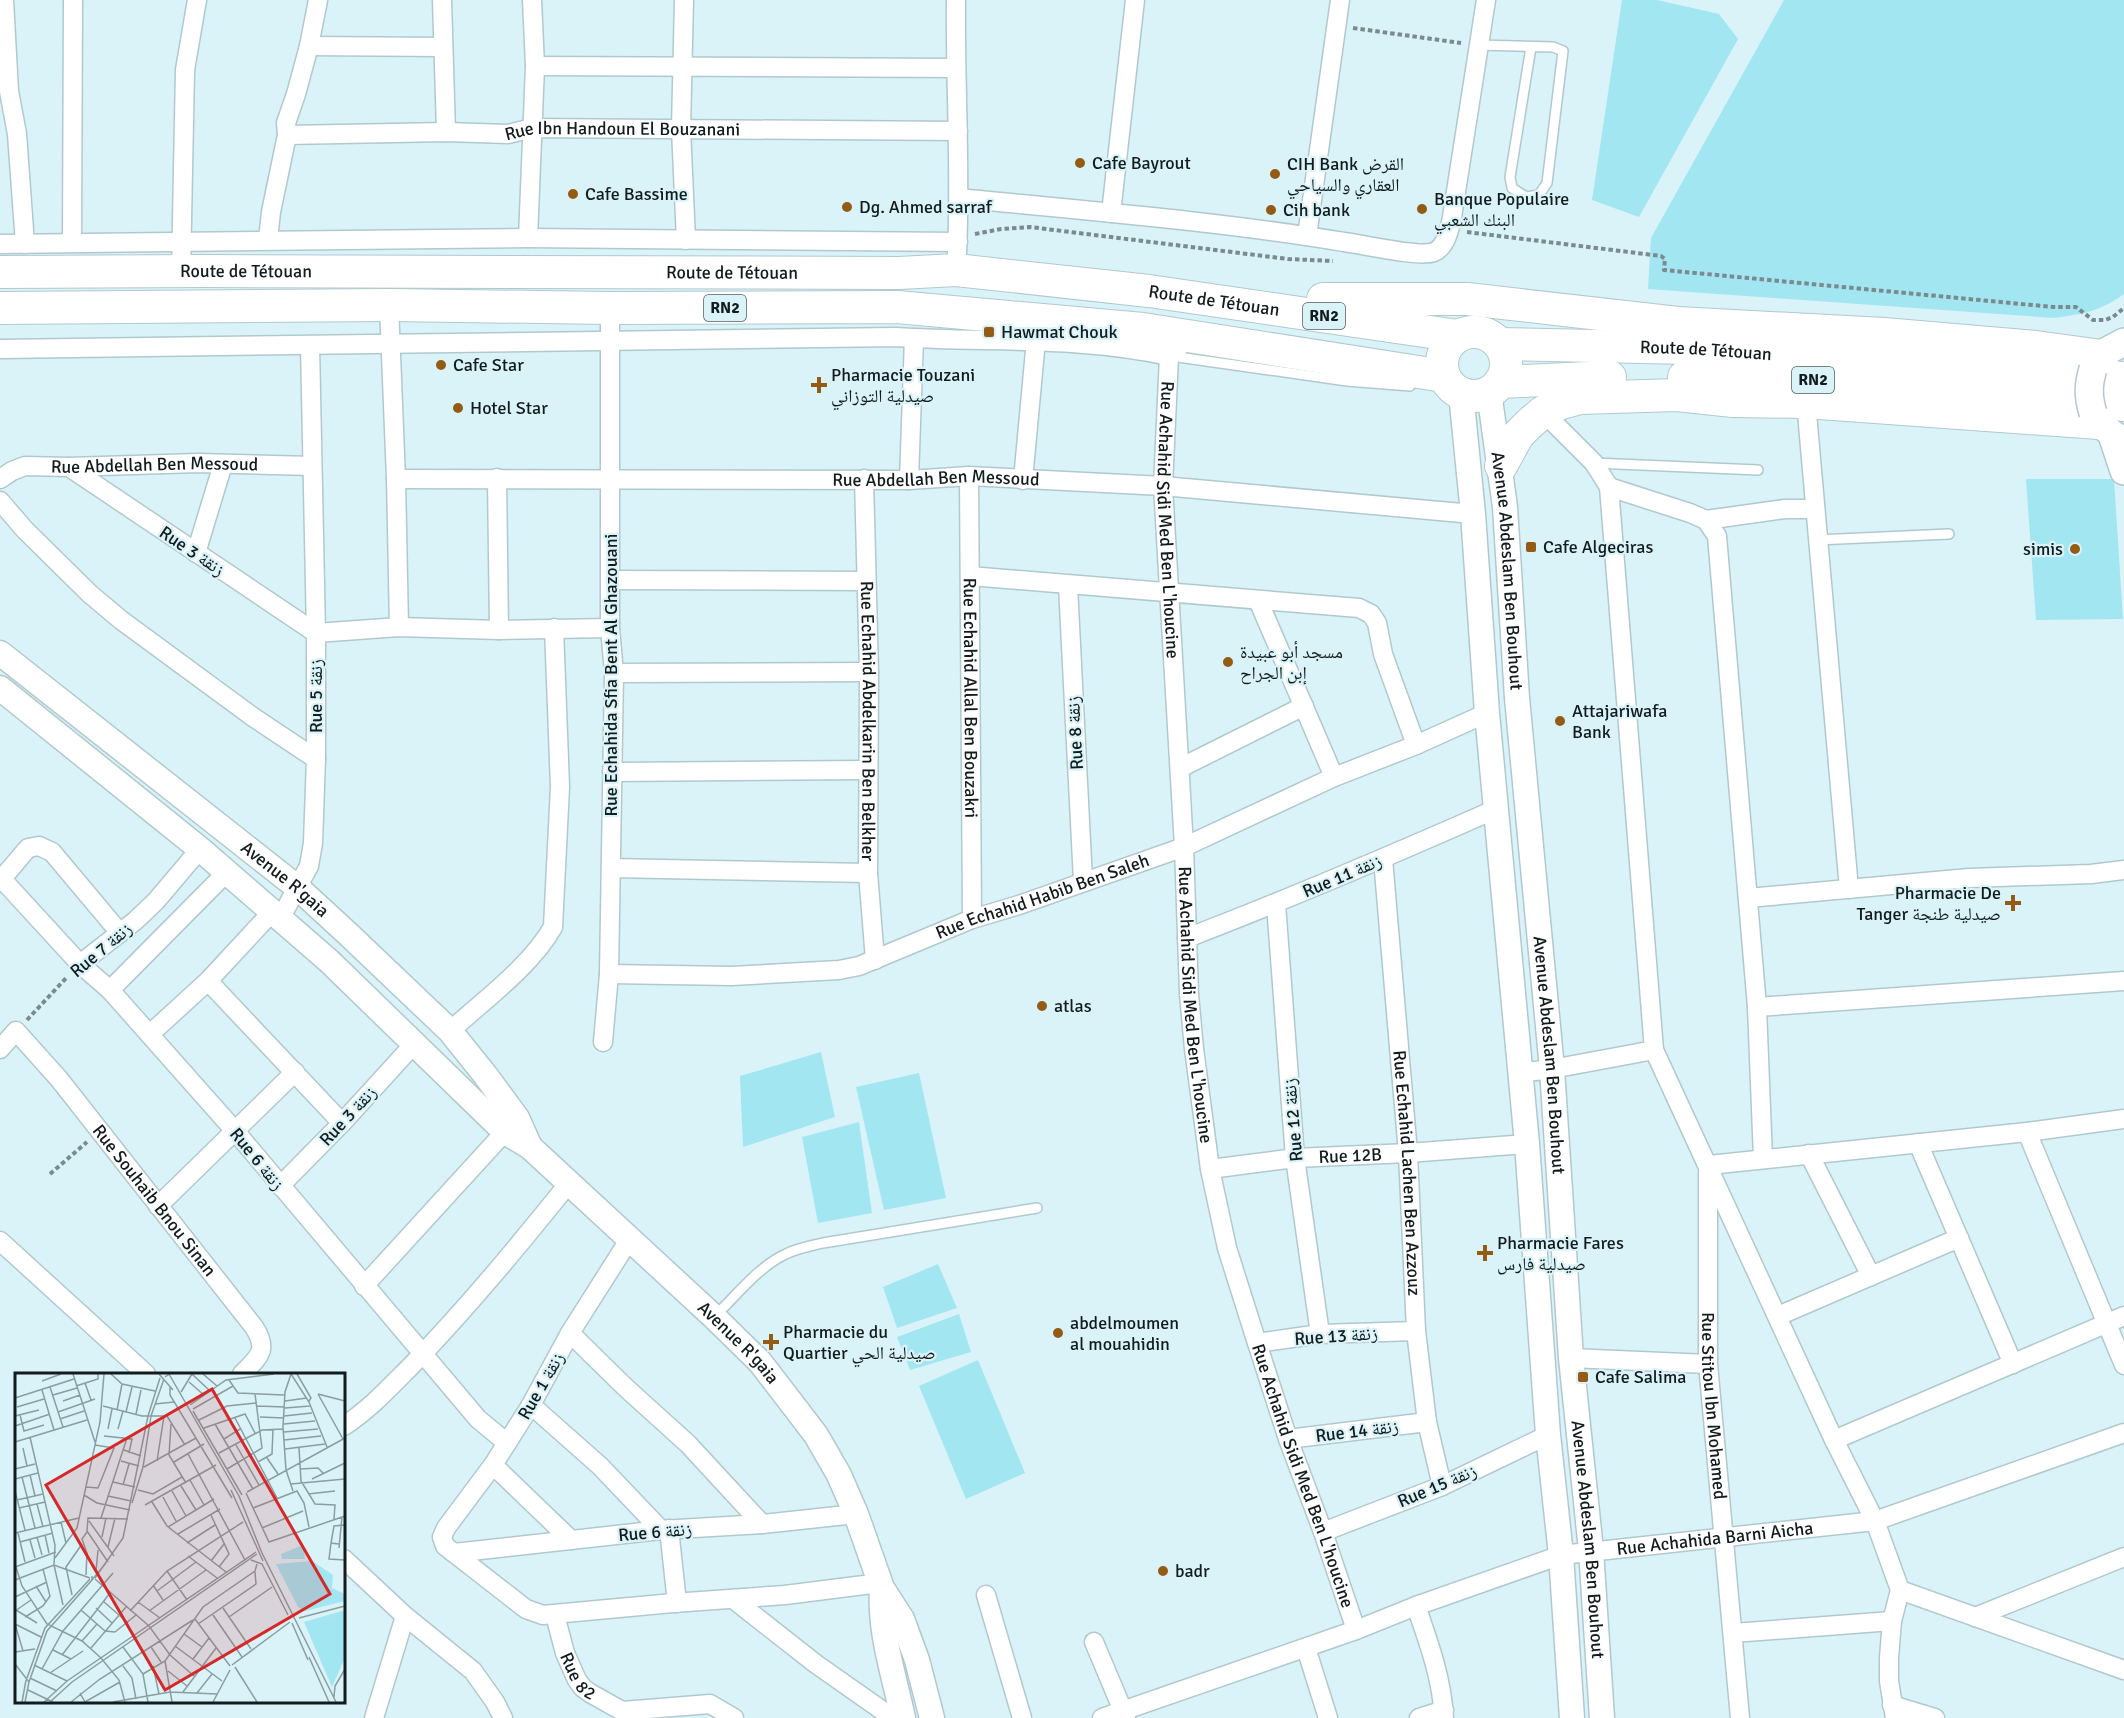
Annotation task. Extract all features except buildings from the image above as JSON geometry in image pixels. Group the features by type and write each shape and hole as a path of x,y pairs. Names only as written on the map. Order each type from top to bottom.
{"highway":[{"name":"Route de Tétouan","path":"0,272 182,256 899,273 957,256 1190,297 1458,336 1476,332 1485,333 1499,344 1689,348 1810,357 1907,359 2124,378"},
{"path":"1190,297 1356,300 1467,299 1678,323 1884,334 2036,347 2106,356"},
{"name":"Route de Tétouan","path":"0,308 389,305 610,308 897,307 1143,329 1307,356 1421,371 1458,386 1616,376 1887,381 2124,405"},
{"path":"1587,313 1689,348"},
{"path":"1458,336 1449,343 1442,365 1458,386 1506,367 1505,352 1499,344"},
{"path":"1616,376 1677,395"},
{"path":"1501,466 1518,435 1543,412 1561,403 1580,398 1677,395 1733,401 1806,402 2107,428"}],"main road":[{"path":"2106,356 2089,384 2089,398 2107,428 2124,471"},
{"name":"Avenue Abdeslam Ben Bouhout","path":"1458,386 1501,466 1517,698 1552,1069 1571,1358 1590,1550 1602,1718"},
{"name":"Avenue Abdeslam Ben Bouhout","path":"1458,386 1473,514 1487,713 1527,1144 1548,1435 1560,1555 1572,1718"},
{"name":"Avenue R'gaia","path":"0,653 298,888 450,1032 486,1076 511,1125 530,1147 760,1362 816,1435 839,1475 856,1514 881,1585 895,1606 909,1638 932,1718"},
{"name":"Avenue R'gaia","path":"0,688 200,849 329,961 496,1120 511,1125"},
{"name":"Avenue R'gaia","path":"881,1585 884,1635 903,1718"}],"street":[{"path":"4,0 8,135 25,244"},
{"path":"72,242 73,0"},
{"path":"182,256 184,70 197,0"},
{"path":"268,240 271,212 287,135 286,123 309,46 318,0"},
{"path":"442,0 446,132"},
{"path":"528,238 535,66 532,0"},
{"path":"684,0 681,129 686,240"},
{"path":"0,244 72,242 182,256 268,240 528,238 686,240 957,256 959,198 955,68 956,0"},
{"path":"1111,213 1135,0"},
{"path":"1307,236 1340,0"},
{"path":"959,198 1307,236 1425,254 1435,252 1441,247 1448,233 1452,217 1486,0"},
{"path":"309,46 443,47"},
{"path":"535,66 955,68"},
{"name":"Rue Ibn Handoun El Bouzanani","path":"287,135 446,132 508,134 532,128 958,131"},
{"path":"389,305 399,627"},
{"name":"Rue Echahida Sfia Bent Al Ghazouani","path":"603,1042 609,974 614,673 610,628 610,308"},
{"path":"0,349 611,340 914,339 1036,340 1139,349 1169,356 1198,337"},
{"path":"909,480 914,339"},
{"path":"1023,480 1036,340"},
{"name":"Rue 5 زنقة","path":"150,1034 276,916 298,888 309,866 313,843 316,759 316,633 310,345"},
{"name":"Rue Achahid Sidi Med Ben L'houcine","path":"1169,356 1163,486 1194,1049 1210,1169 1227,1248 1257,1343 1288,1439 1356,1630"},
{"path":"1806,402 1849,889"},
{"path":"1543,412 1594,463 1609,487 1654,1050 1834,1440 1875,1521 1900,1590 1892,1621 1889,1681 1892,1714 1935,1718"},
{"path":"196,554 223,464"},
{"name":"Rue Abdellah Ben Messoud","path":"0,479 25,466 223,464 312,466"},
{"name":"Rue 3 زنقة","path":"69,467 316,633"},
{"name":"Rue Abdellah Ben Messoud","path":"396,479 909,480 969,476 1163,486 1473,514"},
{"name":"Rue Echahid Allal Ben Bouzakri","path":"969,476 972,920"},
{"path":"497,478 499,630"},
{"name":"Rue Echahid Abdelkarin Ben Belkher","path":"864,479 869,672 868,873 875,960"},
{"path":"1609,487 1706,520 1785,509 1815,509"},
{"path":"0,501 49,554 105,607 206,684 316,759"},
{"path":"1706,520 1717,536 1757,1007 1763,1159"},
{"path":"970,576 1068,586 1359,608 1371,614 1377,622 1383,654 1416,745"},
{"path":"611,580 866,581"},
{"name":"Rue 8 زنقة","path":"1068,586 1083,881"},
{"path":"1258,600 1334,777"},
{"path":"316,633 399,627 499,630 610,628"},
{"path":"450,1032 527,960 544,942 553,927 560,788 554,628"},
{"path":"614,673 869,672"},
{"path":"1180,768 1304,706"},
{"name":"Rue Echahid Habib Ben Saleh","path":"609,974 732,976 839,970 875,960 972,920 1184,847 1334,777 1416,745 1487,713"},
{"path":"612,772 868,770"},
{"name":"Rue 11 زنقة","path":"1187,938 1383,859 1496,808"},
{"path":"1,880 28,848 39,846 52,852 120,933"},
{"name":"Rue 7 زنقة","path":"80,964 156,901 200,849"},
{"name":"Rue Echahid Lachen Ben Azzouz","path":"1383,859 1408,1153 1416,1331 1427,1422 1442,1486"},
{"path":"611,868 868,873"},
{"path":"1748,898 1969,878 2091,874 2124,870"},
{"path":"110,990 226,873"},
{"name":"Rue 6 زنقة","path":"1,880 80,964 110,990 280,1186 337,1240 364,1286 478,1419 507,1443"},
{"name":"Rue 12 زنقة","path":"1276,904 1295,1158 1320,1334"},
{"path":"208,981 342,1124"},
{"path":"1757,1007 2124,981"},
{"path":"0,1049 16,1031"},
{"name":"Rue Souhaib Bnou Sinan","path":"16,1031 59,1079 260,1335 262,1350 258,1358 243,1373"},
{"name":"Rue 3 زنقة","path":"280,1186 342,1124 414,1044"},
{"path":"1519,1073 1654,1050"},
{"path":"158,1206 295,1072"},
{"path":"1708,1164 2026,1132 2124,1119"},
{"path":"364,1286 511,1125"},
{"path":"2026,1132 2124,1365"},
{"path":"1918,1143 2013,1364"},
{"name":"Rue 12B","path":"1210,1169 1295,1158 1408,1153 1527,1144"},
{"path":"1809,1154 1871,1276"},
{"name":"Rue Stitou Ibn Mohamed","path":"1708,1164 1708,1364 1740,1718"},
{"path":"345,1425 372,1405 423,1353 504,1263 568,1183"},
{"path":"1778,1316 1959,1238"},
{"name":"Rue 1 زنقة","path":"454,1553 443,1542 443,1532 493,1465 531,1405 570,1333 629,1240"},
{"path":"0,1241 145,1373"},
{"path":"1834,1440 2124,1316"},
{"name":"Rue 13 زنقة","path":"1257,1343 1320,1334 1416,1331"},
{"path":"570,1333 688,1444 762,1524"},
{"path":"1571,1358 1708,1364"},
{"path":"531,1405 600,1466 665,1530 677,1603"},
{"name":"Rue 14 زنقة","path":"1288,1439 1427,1422"},
{"name":"Rue Achahida Barni Aicha","path":"1102,1718 1125,1715 1416,1606 1560,1555 1875,1521 2124,1433"},
{"name":"Rue 15 زنقة","path":"1323,1532 1442,1486 1548,1435"},
{"path":"493,1465 571,1540"},
{"name":"Rue 6 زنقة","path":"454,1553 665,1530 762,1524 856,1514"},
{"path":"454,1553 526,1609 538,1615 881,1585"},
{"path":"1975,1617 2124,1557"},
{"path":"345,1560 405,1616 472,1671 495,1702 503,1718"},
{"path":"1900,1590 2124,1670"},
{"path":"986,1595 1022,1718"},
{"path":"734,1599 816,1664 893,1718"},
{"path":"1416,1606 1432,1650 1444,1714 1419,1718"},
{"name":"Rue 82","path":"555,1615 565,1653 579,1685 620,1714 710,1704 734,1718"},
{"path":"374,1718 405,1616"},
{"path":"1733,1633 1892,1621"},
{"path":"1094,1642 1125,1715"},
{"path":"1306,1648 1328,1718"}],"lane":[{"path":"1478,45 1553,47 1563,51 1547,183 1539,195 1526,197 1512,188 1510,177 1531,47"},
{"path":"1169,356 1347,381 1458,386"},
{"path":"1594,463 1758,471"},
{"path":"1818,540 1949,534"},
{"path":"714,1317 784,1254 835,1241 1037,1208"}],"path":[{"path":"1337,26 1478,45"},
{"path":"957,256 973,235 1001,229 1030,227 1288,259 1334,261"},
{"path":"1448,233 1475,232 1661,256 1665,259 1664,270 2053,307 2076,307 2093,320 2105,320 2124,308"},
{"name":"Rue 7 زنقة","path":"16,1031 80,964"},
{"path":"50,1174 99,1131"}],"shaded area":[{"path":"1622,0 1657,0 1719,14 1738,39 1639,217 1592,200"},
{"path":"1784,0 2124,0 2124,294 2107,305 2090,311 2054,318 1648,289 1651,238"},
{"name":"simis","path":"2026,479 2114,479 2123,619 2036,620"},
{"path":"821,1052 835,1117 743,1147 740,1076"},
{"path":"919,1073 946,1198 884,1210 856,1087"},
{"path":"859,1122 872,1213 818,1223 802,1137"},
{"path":"938,1264 957,1308 897,1328 883,1287"},
{"path":"959,1314 971,1352 910,1370 897,1337"},
{"path":"978,1360 1025,1473 966,1499 919,1386"}],"place":[{"name":"Cafe Bayrout","path":"1080,163"},
{"name":"CIH Bank القرض العقاري والسياحي","path":"1275,174"},
{"name":"Cafe Bassime","path":"573,194"},
{"name":"Dg. Ahmed sarraf","path":"847,207"},
{"name":"Banque Populaire البنك الشعبي","path":"1422,209"},
{"name":"Cih bank","path":"1271,210"},
{"name":"Hawmat Chouk","path":"989,332"},
{"name":"Cafe Star","path":"441,365"},
{"name":"Pharmacie Touzani صيدلية التوزاني","path":"819,385"},
{"name":"Hotel Star","path":"458,408"},
{"name":"Cafe Algeciras","path":"1531,547"},
{"name":"simis","path":"2075,549"},
{"name":"مسجد أبو عبيدة إبن الجراح","path":"1228,662"},
{"name":"Attajariwafa Bank","path":"1560,721"},
{"name":"Pharmacie De Tanger صيدلية طنجة","path":"2013,903"},
{"name":"atlas","path":"1042,1006"},
{"name":"Pharmacie Fares صيدلية فارس","path":"1485,1253"},
{"name":"abdelmoumen al mouahidin","path":"1058,1333"},
{"name":"Pharmacie du Quartier صيدلية الحي","path":"771,1342"},
{"name":"Cafe Salima","path":"1583,1377"},
{"name":"badr","path":"1163,1571"}]}
